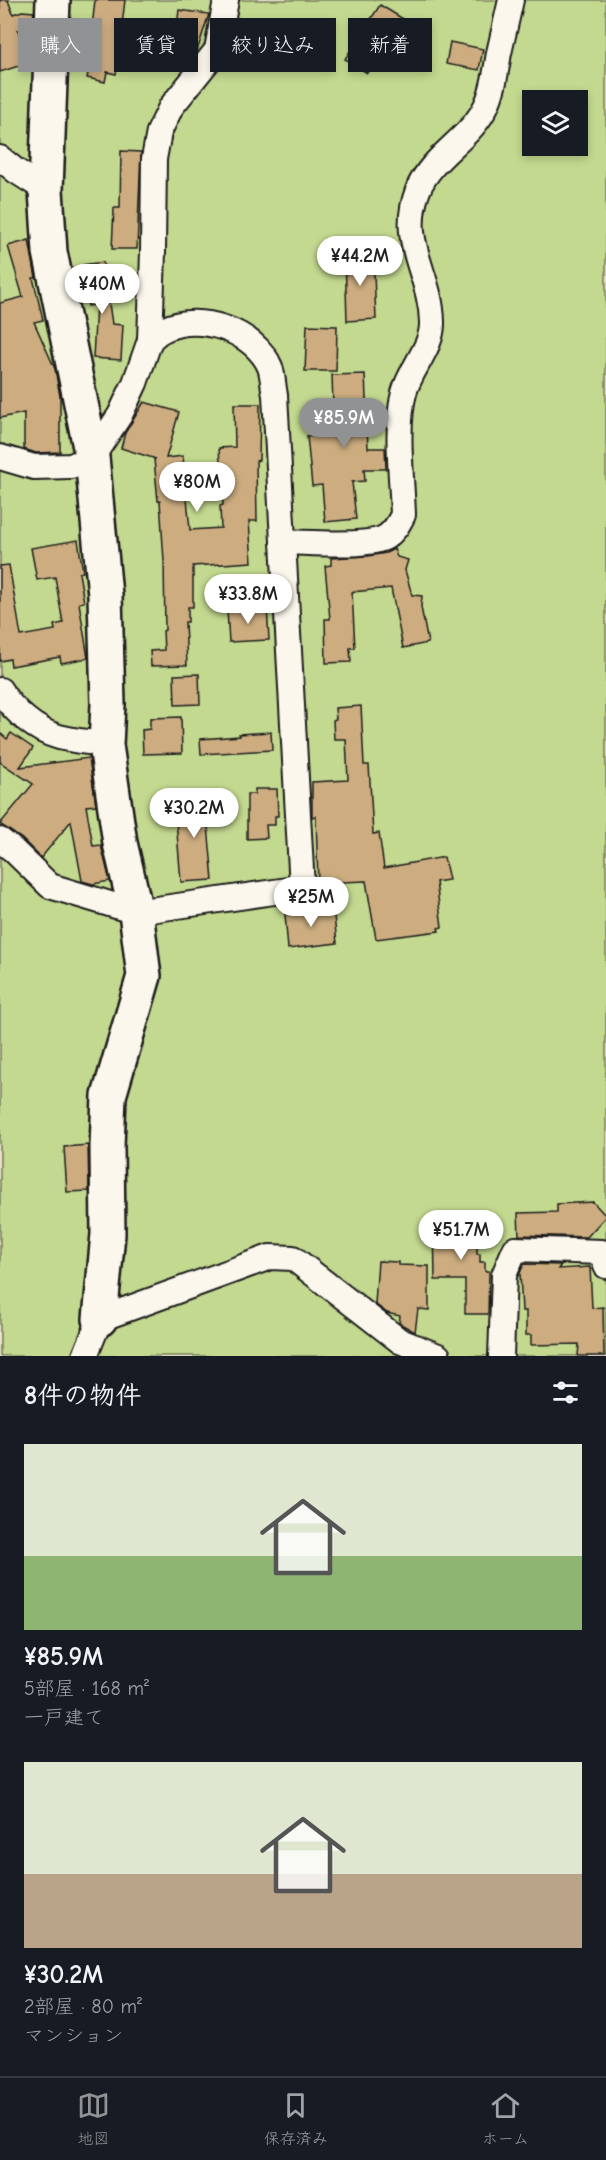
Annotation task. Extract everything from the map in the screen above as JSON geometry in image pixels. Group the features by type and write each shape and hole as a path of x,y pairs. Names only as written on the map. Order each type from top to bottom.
{"street":[{"path":"53,0 46,190 50,252 93,457 105,595 108,704 106,745 120,843 136,912 144,976 109,1096 108,1234 100,1319 85,1356"},
{"path":"0,457 34,467 71,466 93,457 120,415 135,383 150,340 154,159 159,132 171,107 217,50 226,0"},
{"path":"283,542 361,543 384,538 396,529 403,515 400,413 407,381 429,339 432,323 426,287 411,239 411,214 418,188 434,165 469,130 486,106 494,81 511,0"},
{"path":"0,158 46,190"},
{"path":"0,840 50,886 136,912 302,888 274,394 270,367 258,348 244,336 221,327 196,322 165,328 150,340"},
{"path":"0,690 15,709 35,726 58,737 106,745"},
{"path":"501,1356 504,1275 515,1249 602,1252 606,1266"},
{"path":"100,1319 270,1257 293,1258 400,1341 438,1356"}],"green space":[{"path":"0,0 606,0 606,1356 0,1356"}],"building":[{"path":"0,0 8,0 13,14 22,11 34,12 33,18 18,18 18,66 0,72"},
{"path":"95,0 125,0 123,18 114,18 114,72 116,74 107,72 105,82 87,78 88,72 102,72 102,18 93,18"},
{"path":"380,5 402,18 372,18"},
{"path":"179,10 209,14 198,48 198,18 178,18"},
{"path":"450,42 483,49 479,70 446,64"},
{"path":"121,151 141,152 137,249 112,249 114,208 120,208"},
{"path":"29,240 36,278 33,278 43,320 34,322 55,369 60,396 60,452 36,453 24,449 24,413 0,418 0,303 23,297 8,246"},
{"path":"373,251 376,319 347,321 345,256"},
{"path":"103,262 112,324 123,325 121,360 93,358 96,305 88,306 83,265"},
{"path":"307,325 337,326 336,371 305,371"},
{"path":"365,374 368,448 385,448 386,469 364,469 365,481 352,482 356,519 325,522 322,485 312,486 307,436 334,434 332,375"},
{"path":"144,402 179,412 166,458 183,456 190,530 221,528 220,506 223,505 219,448 235,447 234,404 260,404 259,460 256,461 257,521 249,521 252,562 193,566 193,607 188,607 188,622 185,622 187,665 151,666 150,651 164,650 163,631 165,630 164,561 160,501 158,501 154,459 156,459 121,448 125,433"},
{"path":"78,540 83,572 79,573 84,602 79,603 88,658 61,663 60,657 11,666 10,659 0,661 0,566 9,565 21,636 55,630 54,625 63,623 55,577 37,580 31,548"},
{"path":"394,549 397,557 408,560 405,570 412,595 422,596 421,607 428,643 403,648 391,588 352,592 355,648 350,648 351,662 326,663 325,619 330,619 325,566 331,565 331,558 368,556"},
{"path":"267,607 269,640 229,642 227,610"},
{"path":"199,674 200,704 175,705 174,675"},
{"path":"361,706 364,765 369,765 373,834 379,833 384,868 444,857 449,880 436,882 442,927 438,928 439,931 376,939 366,881 318,883 316,816 312,817 312,782 348,780 346,739 334,739 335,708"},
{"path":"181,717 182,753 143,754 142,730 150,729 150,718"},
{"path":"271,732 272,750 201,754 200,739"},
{"path":"0,733 7,739 11,733 33,748 20,767 89,758 96,805 86,806 93,846 101,845 110,881 93,884 82,881 71,821 41,858 22,839 0,824 33,784 0,762"},
{"path":"255,789 277,789 278,816 275,816 275,825 266,825 267,838 247,839 247,794 255,794"},
{"path":"205,794 213,880 181,882 176,797"},
{"path":"333,907 337,943 288,949 285,914"},
{"path":"88,1145 89,1191 67,1192 64,1147"},
{"path":"593,1202 606,1216 587,1237 519,1235 518,1213 557,1212 557,1204"},
{"path":"434,1216 469,1216 469,1230 477,1231 477,1254 480,1254 480,1262 485,1262 485,1271 489,1271 488,1314 465,1314 465,1280 435,1280"},
{"path":"378,1261 398,1262 398,1265 429,1266 429,1310 418,1309 415,1332 399,1323 400,1316 387,1313 375,1304"},
{"path":"524,1264 561,1265 558,1269 590,1267 592,1308 603,1307 604,1356 578,1356 579,1344 531,1345 531,1335 526,1335 526,1311 522,1311 520,1273"}]}
